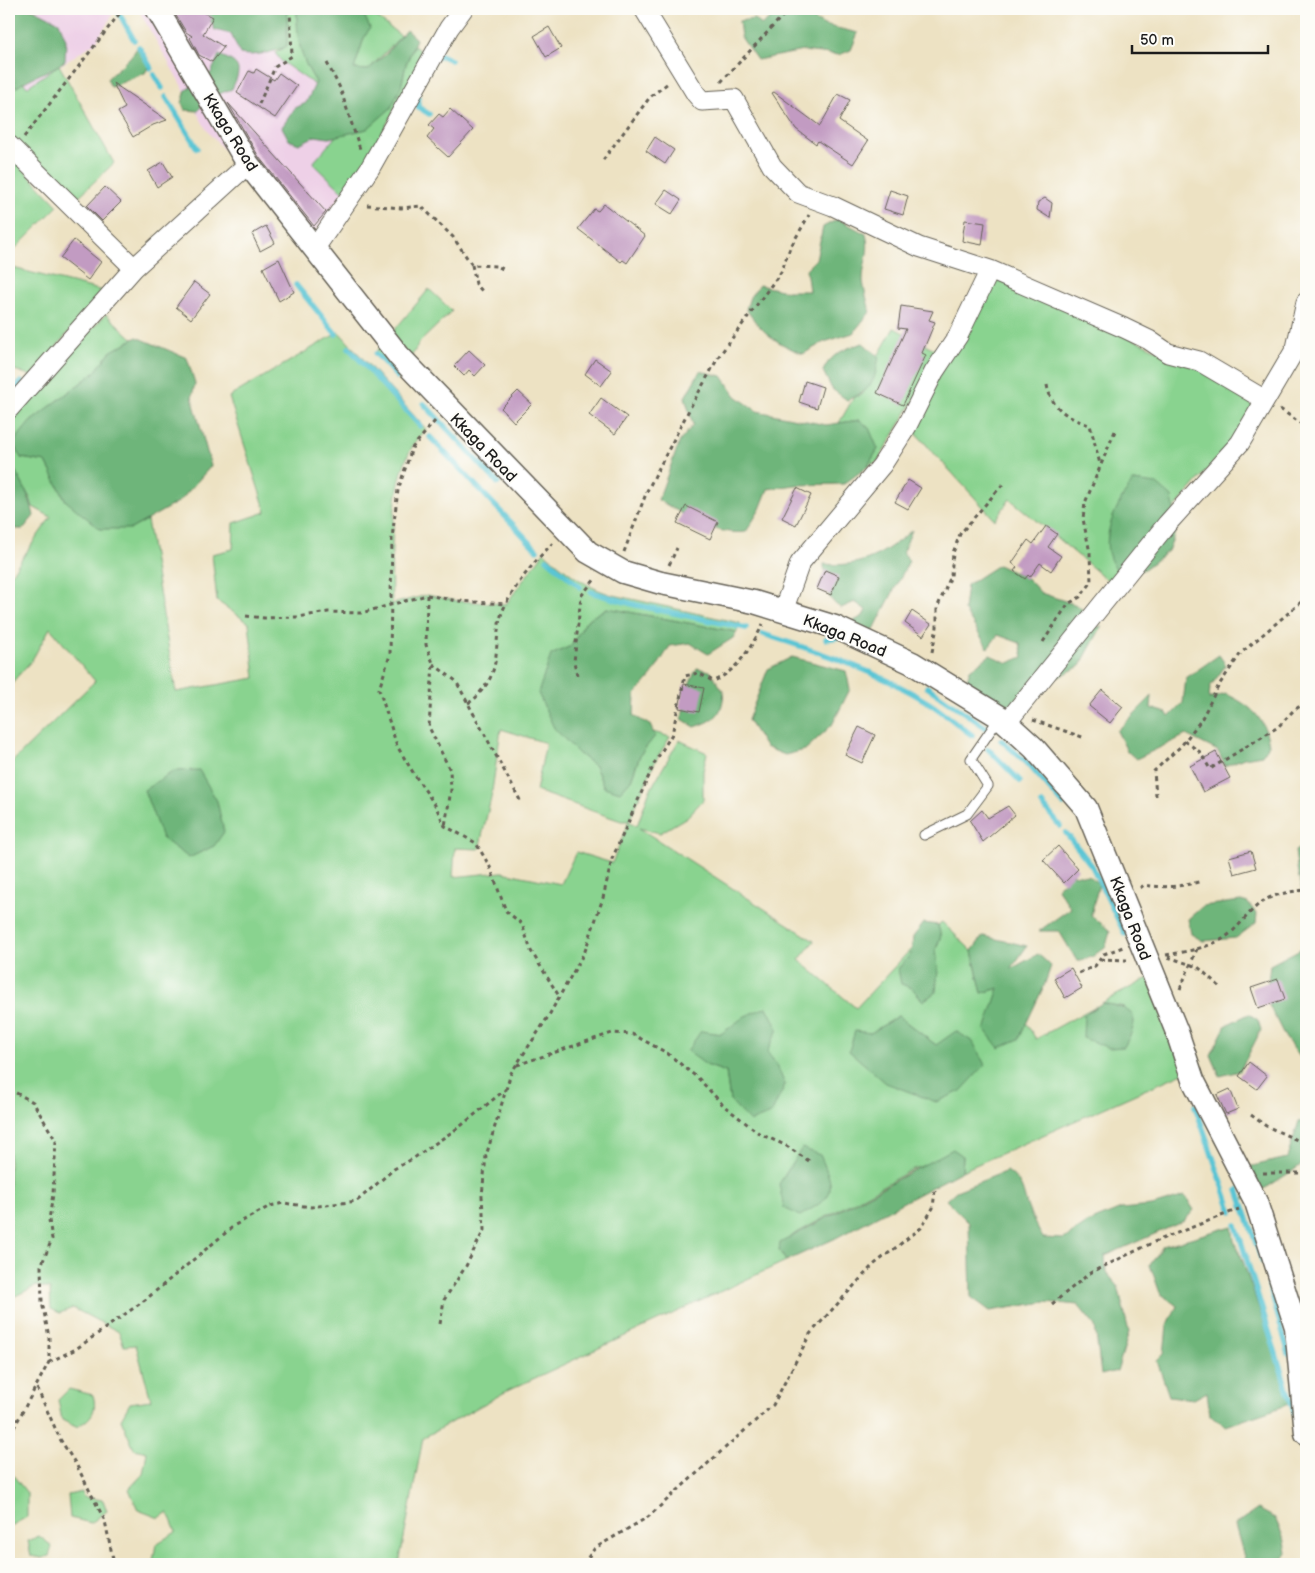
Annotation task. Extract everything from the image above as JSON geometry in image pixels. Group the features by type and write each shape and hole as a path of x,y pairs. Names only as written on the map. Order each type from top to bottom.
{"street":[{"name":"Kkaga Road","path":"157,9 248,164 399,356 588,552 613,566 661,583 777,609 835,628 929,672 1007,719 1053,768 1086,808 1124,901 1149,954 1193,1080 1256,1202 1296,1326 1306,1433"},
{"path":"315,248 364,177 449,28 463,9"},
{"path":"644,9 702,101 734,99 772,166 798,193 919,247 990,270 1124,328 1149,340 1168,354 1199,361 1265,400"},
{"path":"12,148 134,268"},
{"path":"9,408 134,268 248,164"},
{"path":"777,609 800,563 882,465 907,426 934,372 958,336 990,270"},
{"path":"1007,719 1167,524 1240,443 1296,348 1306,302"}],"lane":[{"path":"924,835 967,814 988,786 971,759 1007,719"}],"path":[{"path":"12,148 98,43 123,9"},
{"path":"259,104 275,67 292,56 290,9"},
{"path":"702,101 788,9"},
{"path":"327,64 340,88 359,145 364,177"},
{"path":"603,160 650,97 683,73"},
{"path":"578,675 574,662 580,596 613,566 647,491 690,408 719,356 781,272 790,248 808,219 815,199"},
{"path":"346,203 401,208 421,206 452,237 472,265 476,284 484,292"},
{"path":"472,265 497,266 504,270"},
{"path":"1047,385 1049,395 1055,405 1072,420 1090,425 1100,464"},
{"path":"1265,400 1295,417 1306,427"},
{"path":"448,408 412,448 398,490 392,538 390,654 379,689 397,746 435,805 445,826 476,843 490,866 506,911 522,924 531,951 559,996"},
{"path":"1042,642 1068,604 1080,596 1091,583 1090,553 1083,519 1085,503 1115,431"},
{"path":"929,672 937,608 951,576 953,553 960,534 1003,484"},
{"path":"468,703 475,700 488,684 495,669 499,620 506,604 529,569 566,531"},
{"path":"246,616 264,618 298,617 328,612 361,613 427,596 457,601 506,604"},
{"path":"427,596 426,645 433,663 429,727 450,770 452,790 445,826"},
{"path":"1156,796 1154,772 1185,741 1201,720 1219,685 1241,653 1306,598"},
{"path":"440,1324 444,1300 466,1266 484,1230 482,1196 486,1156 506,1089 517,1065 585,951 603,898 612,859 655,762 672,734 685,676 698,673 713,681 725,677 741,660 777,609"},
{"path":"433,663 456,681 483,735 521,802"},
{"path":"1185,741 1200,752 1210,769 1278,727 1293,711 1306,702"},
{"path":"1007,719 1042,722 1068,734 1085,738"},
{"path":"1124,901 1144,885 1166,888 1202,881"},
{"path":"1100,959 1190,951 1220,941 1240,925 1262,902 1292,891 1306,890"},
{"path":"1079,973 1095,966 1104,954 1113,950 1149,954 1198,967 1220,987"},
{"path":"517,1065 612,1033 632,1034 667,1053 699,1078 724,1106 760,1134 785,1144 809,1161"},
{"path":"9,1088 33,1102 56,1141 53,1194 49,1220 52,1239 41,1266 42,1302 49,1337 49,1362 9,1437"},
{"path":"49,1362 76,1348 127,1313 235,1225 270,1206 284,1203 311,1207 357,1201 394,1169 414,1158 462,1125 506,1089"},
{"path":"1251,1115 1266,1126 1306,1144"},
{"path":"1256,1171 1265,1173 1306,1173"},
{"path":"582,1564 595,1548 648,1517 773,1406 810,1334 872,1266 921,1228 933,1208 935,1190"},
{"path":"1052,1304 1090,1273 1106,1265 1154,1242 1256,1202"},
{"path":"37,1387 60,1439 77,1466 105,1520 114,1564"}],"shaded area":[{"path":"9,9 116,9 96,42 27,87 9,63"},
{"path":"138,9 248,9 282,62 355,114 313,163 343,192 310,239 301,244 290,240 262,208 225,151 208,132"}],"green space":[{"path":"9,9 33,9 59,22 66,40 65,61 17,87 9,83"},
{"path":"205,9 287,9 287,46 264,53 240,54 231,34 215,30"},
{"path":"287,9 297,9 300,47 306,65 316,82 315,85 282,62 275,53 287,46"},
{"path":"297,9 343,9 365,17 370,28 364,38 354,69 368,70 386,54 406,30 416,39 406,64 401,87 391,108 367,129 329,138 315,136 299,144 289,140 282,127 295,108 306,103 316,82 310,73 300,47"},
{"path":"343,9 366,9 401,36 368,70 354,69 364,38 365,17"},
{"path":"779,12 807,15 824,25 858,33 851,50 839,55 803,51 757,60 741,37 739,21 754,19 762,25"},
{"path":"414,46 424,54 367,161 343,192 313,163 336,136 367,129 401,87 406,64"},
{"path":"137,48 143,52 149,66 145,73 111,87 107,79 127,61"},
{"path":"219,55 232,61 238,68 232,89 206,99 198,111 185,110 182,103 186,90 211,73"},
{"path":"59,65 114,163 72,203 9,142 9,83 17,87 23,82 27,87"},
{"path":"9,154 58,206 9,255"},
{"path":"838,219 866,234 868,246 863,281 870,312 853,333 824,342 803,354 770,336 758,325 746,309 750,297 759,285 785,291 809,291 806,269 816,259 823,227"},
{"path":"9,267 103,291 32,376 9,368"},
{"path":"992,275 1199,369 1247,396 1253,404 1252,413 1219,456 1111,583 1010,499 995,520 911,428"},
{"path":"429,289 452,311 420,342 399,377 374,354"},
{"path":"106,314 133,339 110,352 95,372 30,422 21,458 46,462 66,501 131,529 147,520 176,692 255,678 249,623 217,601 212,554 233,549 234,523 266,512 229,397 339,332 426,429 412,447 399,482 393,524 392,604 427,595 457,601 506,604 544,552 582,582 609,594 740,623 737,632 607,608 587,620 571,646 551,655 578,753 595,766 604,787 631,780 640,755 654,736 653,732 670,737 655,762 629,821 637,826 649,792 679,740 707,753 703,771 703,800 687,817 660,833 639,828 814,941 799,960 856,1008 912,948 911,954 898,969 923,1001 938,969 936,949 940,936 938,925 942,922 972,951 982,993 1000,988 996,1000 1019,1039 1026,1023 1036,1039 1096,1006 1084,1015 1125,1007 1102,1003 1148,978 1185,1072 962,1171 963,1156 915,1168 793,1235 779,1250 786,1261 507,1391 423,1438 399,1564 156,1564 153,1561 156,1544 176,1532 168,1512 159,1518 138,1510 129,1489 143,1474 147,1452 134,1449 121,1419 130,1403 151,1400 136,1345 124,1346 119,1332 73,1308 60,1313 51,1309 50,1289 36,1286 9,1299 9,765 95,681 50,628 32,660 9,686 9,577 51,517 33,507 9,460 9,419","holes":["501,729 546,743 536,791 621,821 629,821 612,863 576,852 561,884 502,872 453,877 455,848 479,849 491,798","898,1016 936,1045 855,1032 871,1033","778,1029 766,1052 777,1065 730,1101 726,1072 706,1065 701,1031 721,1034"]},
{"path":"894,328 942,353 878,461 867,467 878,449 860,420 839,423 854,397 863,394 878,356"},
{"path":"137,337 187,358 195,383 192,397 211,466 180,501 131,529 100,529 66,501 46,462 21,458 13,443 30,422 95,372 110,352"},
{"path":"863,343 879,357 876,373 867,388 847,400 832,389 823,371 834,356"},
{"path":"700,371 722,376 736,396 757,411 826,425 860,420 869,428 878,449 867,467 844,484 795,485 768,489 760,509 746,532 722,531 711,528 658,500 680,441 693,425 685,397"},
{"path":"9,460 27,494 34,516 23,529 9,529"},
{"path":"1133,481 1157,484 1172,497 1177,528 1168,551 1143,570 1117,570 1110,560 1108,548 1110,524"},
{"path":"912,530 903,552 909,561 869,639 854,630 852,622 863,616 866,610 855,602 841,608 835,604 826,589 824,564 850,564 872,558 892,546"},
{"path":"998,565 1028,579 1041,593 1077,605 1084,611 1086,629 1102,626 1080,666 1059,677 1036,676 1013,703 997,711 964,688 970,670 990,655 1008,663 1023,657 1020,643 998,635 988,648 964,610 967,585"},
{"path":"607,608 737,632 733,638 708,654 690,643 670,646 652,675 635,695 634,716 650,725 655,736 640,755 631,780 620,792 604,787 595,766 578,753 554,728 538,693 551,655 571,646 587,620"},
{"path":"1219,655 1226,665 1210,687 1209,699 1226,694 1255,713 1264,727 1269,745 1262,755 1244,758 1225,766 1218,751 1186,735 1136,759 1127,751 1117,731 1152,696 1151,708 1167,713 1169,717 1183,703 1186,678"},
{"path":"792,657 846,671 850,689 832,725 805,750 785,755 765,747 748,720 768,669"},
{"path":"697,668 710,671 724,692 722,706 717,716 695,727 682,719 687,688"},
{"path":"199,770 217,801 224,832 214,846 189,858 162,838 144,790 174,771"},
{"path":"1306,844 1306,899 1304,898 1298,874 1295,851"},
{"path":"1072,874 1089,876 1099,884 1091,915 1110,931 1106,946 1092,957 1077,961 1059,931 1039,931 1071,908 1057,888"},
{"path":"1241,901 1248,903 1257,914 1256,923 1236,938 1203,941 1191,934 1188,919 1203,906"},
{"path":"924,923 938,925 941,936 936,949 938,969 936,992 923,1001 912,988 901,984 898,969 911,954 913,937"},
{"path":"983,936 1027,946 1011,969 1038,954 1051,966 1044,986 1019,1039 999,1048 985,1030 999,988 982,993 972,951"},
{"path":"1306,946 1306,1065 1285,1037 1266,999 1270,965"},
{"path":"1102,1003 1129,1011 1132,1016 1134,1021 1133,1028 1124,1047 1109,1048 1083,1038 1084,1015"},
{"path":"767,1007 778,1029 767,1052 777,1065 785,1085 771,1114 750,1122 730,1101 726,1072 706,1065 687,1051 701,1031 721,1034 745,1016"},
{"path":"1249,1014 1258,1020 1261,1030 1240,1071 1220,1076 1211,1055 1226,1025"},
{"path":"898,1016 936,1045 956,1031 973,1042 985,1065 961,1091 936,1102 886,1083 849,1051 855,1031 871,1033"},
{"path":"1299,1121 1306,1125 1306,1162 1245,1199 1248,1167 1287,1158"},
{"path":"802,1148 820,1155 829,1178 830,1192 820,1203 800,1216 784,1208 779,1184"},
{"path":"953,1149 963,1156 962,1171 834,1239 786,1261 779,1250 780,1243"},
{"path":"1007,1171 1021,1185 1027,1207 1043,1238 1064,1239 1087,1223 1121,1209 1152,1206 1185,1196 1194,1210 1184,1221 1105,1256 1106,1272 1118,1286 1129,1332 1117,1371 1101,1375 1095,1326 1078,1305 1045,1302 990,1311 971,1297 969,1223 946,1200 956,1191"},
{"path":"1232,1226 1234,1241 1276,1357 1290,1404 1226,1426 1210,1415 1207,1392 1194,1399 1169,1396 1157,1361 1164,1354 1167,1326 1177,1306 1160,1293 1150,1265 1163,1246"},
{"path":"69,1389 93,1395 94,1411 92,1415 76,1427 62,1420 58,1400"},
{"path":"9,1470 27,1493 27,1517 9,1527"},
{"path":"82,1492 83,1497 103,1500 107,1511 91,1523 70,1518 68,1495"},
{"path":"1258,1509 1275,1518 1285,1541 1287,1553 1280,1564 1246,1564 1235,1525"},
{"path":"39,1536 52,1546 49,1556 42,1558 31,1556 28,1541"}],"building":[{"path":"172,9 197,9 213,17 203,34 224,47 212,62 199,55 190,38 192,36 186,32"},
{"path":"549,27 561,48 546,57 534,36"},
{"path":"256,69 274,80 279,73 297,86 275,118 237,93 249,71 254,73"},
{"path":"113,83 167,120 153,125 133,137 118,112 125,108"},
{"path":"774,92 820,126 838,94 850,100 839,121 868,141 853,164 818,141 816,144 796,129 772,93"},
{"path":"228,103 326,212 314,226 259,157"},
{"path":"450,109 473,130 448,157 427,138 434,129 429,125 439,114 443,117"},
{"path":"655,137 674,150 665,164 646,151"},
{"path":"163,162 172,177 157,187 148,171"},
{"path":"105,187 121,202 102,221 87,206"},
{"path":"666,190 681,200 672,214 656,204"},
{"path":"890,190 908,196 903,215 884,209"},
{"path":"1045,198 1052,203 1050,218 1037,210 1038,202"},
{"path":"604,204 645,236 627,263 623,260 621,262 578,229 594,209 598,211"},
{"path":"965,220 985,223 982,245 962,241"},
{"path":"266,226 275,243 260,251 252,234"},
{"path":"74,240 101,262 88,280 60,258"},
{"path":"279,259 294,292 279,301 263,268"},
{"path":"194,282 210,294 191,319 176,307"},
{"path":"901,306 933,311 929,320 935,322 922,353 926,355 903,405 877,393 906,329 898,328"},
{"path":"469,350 485,365 475,376 469,370 464,376 454,366"},
{"path":"595,359 612,371 601,386 585,374"},
{"path":"805,381 823,387 817,408 799,402"},
{"path":"518,391 532,404 514,422 501,408"},
{"path":"601,398 627,417 615,434 589,415"},
{"path":"908,480 921,488 908,509 895,502"},
{"path":"797,488 811,495 796,525 782,518"},
{"path":"686,506 718,522 710,539 677,523"},
{"path":"1046,526 1057,534 1048,547 1061,556 1051,571 1040,563 1030,577 1028,575 1025,579 1014,571 1017,567 1012,563 1028,540 1033,544"},
{"path":"825,570 839,576 831,595 817,589"},
{"path":"912,611 931,624 923,636 905,623"},
{"path":"684,684 704,688 699,712 679,708"},
{"path":"1102,690 1123,707 1110,723 1089,706"},
{"path":"859,727 875,735 862,763 845,755"},
{"path":"1216,752 1230,778 1203,792 1190,766"},
{"path":"1008,806 1015,815 983,842 970,821 982,810 988,818"},
{"path":"1058,846 1078,869 1064,883 1043,860"},
{"path":"1251,851 1256,868 1234,874 1229,857"},
{"path":"1071,968 1082,988 1065,998 1054,978"},
{"path":"1278,979 1285,999 1258,1008 1251,988"},
{"path":"1249,1062 1267,1076 1257,1089 1239,1076"},
{"path":"1230,1089 1238,1109 1226,1114 1217,1095"}],"waterway":[{"path":"119,13 134,40"},
{"path":"139,47 151,68"},
{"path":"438,57 440,55 451,60"},
{"path":"154,75 162,88"},
{"path":"166,97 197,148"},
{"path":"418,97 418,107 429,114"},
{"path":"296,285 336,334"},
{"path":"349,348 420,426"},
{"path":"376,354 397,377"},
{"path":"9,395 21,382"},
{"path":"424,404 498,483"},
{"path":"430,437 537,550"},
{"path":"547,559 580,587"},
{"path":"591,592 636,605 746,628"},
{"path":"763,634 827,655 889,681 929,703 972,735"},
{"path":"826,639 839,637"},
{"path":"927,687 988,729"},
{"path":"1001,740 1027,763 1063,804"},
{"path":"988,749 1020,781"},
{"path":"1042,804 1060,826"},
{"path":"1066,833 1092,866 1125,934"},
{"path":"1195,1106 1232,1212"},
{"path":"1238,1190 1262,1261"},
{"path":"1236,1225 1295,1415"},
{"path":"1269,1285 1289,1354"},
{"path":"1301,1436 1306,1458"}]}
